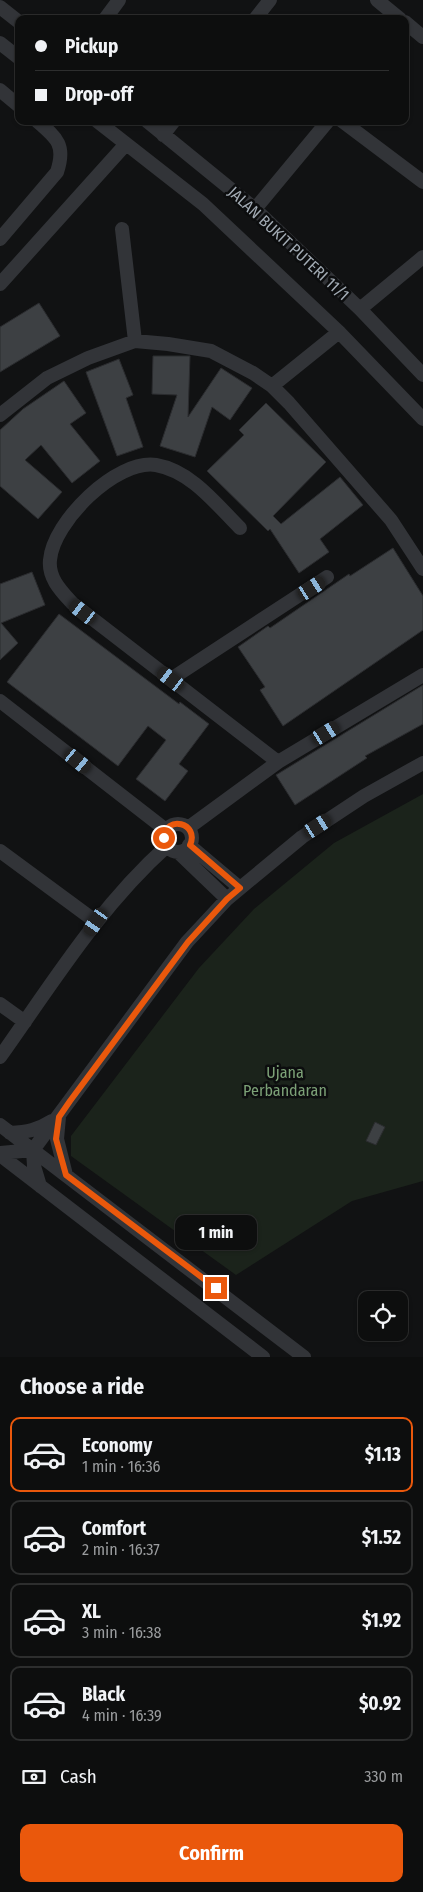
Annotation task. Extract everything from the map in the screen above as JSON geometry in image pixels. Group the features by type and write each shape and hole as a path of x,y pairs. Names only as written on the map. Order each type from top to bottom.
{"street":[{"path":"108,15 119,0"},
{"path":"258,15 270,0"},
{"path":"377,0 394,15"},
{"path":"0,7 15,19"},
{"path":"409,27 423,36"},
{"path":"0,43 15,55"},
{"path":"0,90 15,103"},
{"path":"0,239 36,199 59,167 62,150 55,136 42,125"},
{"path":"102,125 203,204 339,332 423,419"},
{"name":"JALAN BUKIT PUTERI 11/1","path":"152,125 255,209 360,309 423,375"},
{"path":"163,135 171,125"},
{"path":"255,209 325,125"},
{"path":"347,125 423,182"},
{"path":"0,284 126,144"},
{"path":"122,228 135,341"},
{"path":"360,309 423,257"},
{"path":"272,386 339,332"},
{"path":"0,415 47,378 88,358 135,341 211,351 254,373 272,386 390,520 423,569"},
{"path":"240,528 194,483 175,471 154,465 137,467 119,474 97,489 77,508 62,526 56,537 49,562 54,583 72,603 278,762"},
{"path":"171,679 328,577"},
{"path":"188,828 278,762 423,675"},
{"path":"0,701 35,726 166,830"},
{"path":"40,1186 34,1166 33,1150 188,942 227,899 302,837 364,796 423,763"},
{"path":"0,1057 96,922 145,865 178,848 192,837 188,828 177,824 166,830 164,838 178,848 240,888"},
{"path":"178,848 227,899"},
{"path":"0,851 96,922"},
{"path":"0,1004 25,1022"},
{"path":"5,1129 39,1129 59,1117"},
{"path":"59,1117 56,1139 66,1175"},
{"path":"5,1129 304,1357"},
{"path":"0,1154 33,1150"},
{"path":"0,1154 263,1357"}],"green space":[{"name":"Ujana Perbandaran","path":"423,794 423,1181 352,1201 236,1275 71,1156 71,1136 199,968 254,909 334,843"}],"building":[{"path":"39,303 60,336 0,372 0,327"},
{"path":"153,356 190,356 188,417 221,368 252,388 230,420 212,407 195,457 160,446 177,395 152,394"},
{"path":"119,359 133,395 126,398 143,447 117,456 86,372"},
{"path":"64,381 86,413 70,424 100,461 72,483 41,445 25,460 62,492 38,519 0,486 0,430 23,409"},
{"path":"266,403 326,462 273,516 281,524 340,477 363,505 320,539 329,552 299,573 270,529 268,531 207,471 244,435 239,430"},
{"path":"393,548 423,596 423,630 283,726 260,690 265,687 238,647 268,626 270,628 349,574 350,576"},
{"path":"32,572 45,605 1,623 18,643 0,660 0,584"},
{"path":"59,614 179,704 180,702 209,724 179,764 188,771 165,801 136,779 166,740 148,726 118,766 7,682"},
{"path":"423,685 423,724 365,756 367,758 295,805 276,775"},
{"path":"375,1122 385,1127 376,1145 366,1141"}],"route":[{"path":"164,838 164,834 169,827 177,824 185,826 191,832 190,845 240,888 227,899 188,942 70,1101 59,1117 56,1139 66,1175 216,1288"}]}
